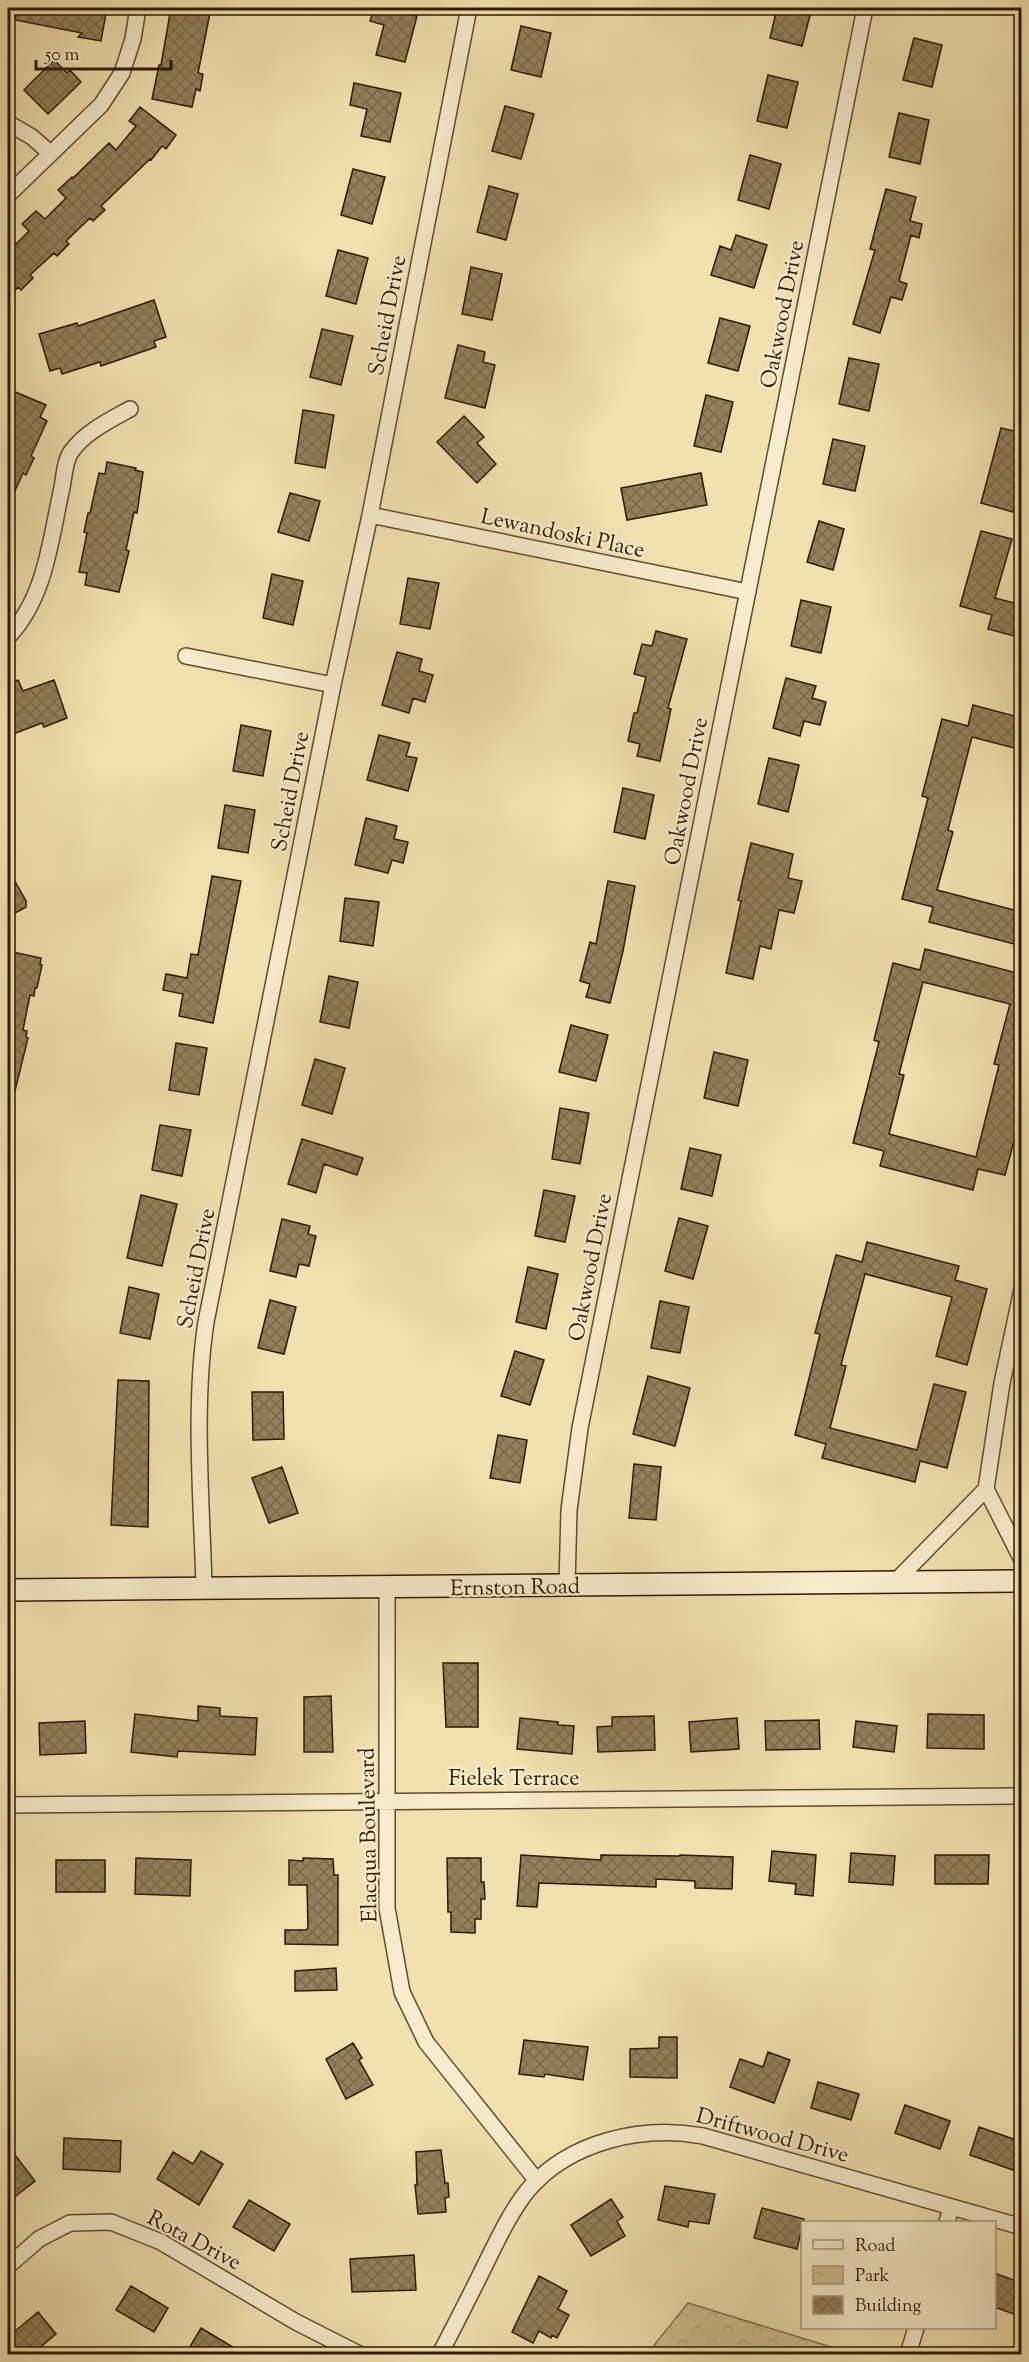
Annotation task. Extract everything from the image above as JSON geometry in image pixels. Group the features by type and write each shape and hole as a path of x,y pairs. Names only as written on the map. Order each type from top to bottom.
{"street":[{"path":"8,195 101,105 122,73 133,39 138,8"},
{"name":"Scheid Drive","path":"204,1589 201,1356 469,8"},
{"name":"Oakwood Drive","path":"567,1585 569,1510 580,1428 865,8"},
{"path":"8,123 32,137 50,153"},
{"path":"8,637 33,602 43,576 70,453 99,426 130,410"},
{"name":"Lewandoski Place","path":"370,515 748,592"},
{"path":"186,656 333,685"},
{"path":"1022,1289 1002,1383 986,1489 1022,1560"},
{"path":"895,1582 986,1489"},
{"name":"Ernston Road","path":"8,1590 1022,1581"},
{"name":"Elacqua Boulevard","path":"387,1587 387,1908 402,1992 426,2042 537,2181"},
{"name":"Fielek Terrace","path":"8,1805 1022,1796"},
{"name":"Driftwood Drive","path":"440,2355 507,2222 527,2191 568,2158 600,2143 633,2134 671,2132 703,2136 949,2215 986,2221"},
{"name":"Rota Drive","path":"8,2266 39,2239 70,2223 111,2222 161,2242 296,2322 359,2355"},
{"name":"Driftwood Drive","path":"996,2223 1022,2227"},
{"path":"908,2355 916,2329"}],"green space":[{"path":"688,2303 854,2354 647,2354"}],"building":[{"path":"17,8 107,8 101,41 78,37 82,33 15,20"},
{"path":"171,8 211,8 198,73 203,74 200,91 196,89 192,107 152,99 159,65 161,65"},
{"path":"374,8 384,8 417,16 405,62 376,55 384,25 370,21"},
{"path":"777,8 812,8 802,46 770,38"},
{"path":"521,26 551,33 541,77 511,70"},
{"path":"914,38 942,45 932,87 903,80"},
{"path":"54,60 67,73 70,70 81,82 48,114 24,90"},
{"path":"768,75 798,82 787,128 757,121"},
{"path":"354,83 401,93 390,142 361,136 367,109 350,105"},
{"path":"505,106 534,114 521,159 492,151"},
{"path":"140,107 176,135 166,149 162,146 151,160 101,206 105,210 93,221 90,218 66,241 69,244 57,256 54,253 30,275 33,278 21,290 18,287 8,298 8,252 29,231 22,224 36,211 45,219 66,198 58,190 109,143 116,150 136,126 129,121"},
{"path":"899,113 929,120 920,164 889,157"},
{"path":"750,155 781,164 769,209 738,200"},
{"path":"353,169 385,177 372,224 341,215"},
{"path":"489,186 518,194 506,240 477,232"},
{"path":"886,189 916,197 910,221 922,224 919,238 911,235 899,281 907,284 902,300 891,297 880,333 853,324 875,250 870,249"},
{"path":"736,235 767,245 754,288 711,275 720,246 731,250"},
{"path":"338,250 368,258 356,304 326,296"},
{"path":"471,267 502,274 492,320 462,314"},
{"path":"154,300 166,337 154,341 156,347 101,366 100,362 62,374 60,368 50,371 39,334 77,323 78,326"},
{"path":"720,318 750,326 738,371 708,363"},
{"path":"322,329 353,336 341,385 310,377"},
{"path":"458,345 485,352 483,362 495,365 485,408 445,398"},
{"path":"849,358 879,364 869,411 839,404"},
{"path":"13,391 46,405 40,417 47,421 31,456 34,458 26,475 23,473 8,506 8,402"},
{"path":"706,395 733,402 721,452 694,446"},
{"path":"303,410 334,415 325,468 295,463"},
{"path":"464,416 484,437 477,443 496,464 477,483 437,442"},
{"path":"1001,428 1022,433 1022,478 1013,512 981,503"},
{"path":"833,439 865,446 855,491 823,484"},
{"path":"107,462 136,468 135,470 143,472 137,513 134,512 126,550 129,551 119,592 85,585 87,573 79,572 87,533 84,532 88,513 90,513 99,473 105,474"},
{"path":"701,473 707,505 627,520 621,488"},
{"path":"290,493 320,501 309,541 278,532"},
{"path":"819,521 844,529 833,570 807,562"},
{"path":"981,531 1012,539 995,598 1022,605 1022,638 988,629 992,615 960,606"},
{"path":"272,574 303,581 293,625 263,618"},
{"path":"408,578 439,583 430,629 400,624"},
{"path":"801,600 831,607 821,653 791,646"},
{"path":"656,631 687,639 668,708 671,709 660,761 637,756 640,744 628,741 634,713 637,713 646,677 634,674 642,644 652,646"},
{"path":"397,652 422,659 419,671 433,675 425,702 413,698 409,713 382,705"},
{"path":"786,678 816,686 812,698 826,702 820,725 804,721 800,736 773,728"},
{"path":"18,680 23,691 54,680 67,718 44,727 42,723 8,736 8,684"},
{"path":"973,705 1022,718 1022,750 972,737 948,830 953,832 937,890 1022,912 1022,946 929,922 933,907 902,899 928,798 922,796 942,719 968,726"},
{"path":"241,725 271,731 263,776 233,771"},
{"path":"379,735 410,743 406,756 417,758 408,791 367,780"},
{"path":"769,758 799,765 788,812 758,804"},
{"path":"623,788 654,795 645,839 614,832"},
{"path":"225,805 255,810 248,853 218,848"},
{"path":"366,818 397,826 394,839 408,842 403,863 392,860 388,873 355,865"},
{"path":"751,843 793,854 788,878 802,881 794,913 779,910 771,949 760,946 753,979 726,973 741,901 738,900"},
{"path":"8,869 26,901 26,907 8,917"},
{"path":"212,876 241,881 213,1023 179,1016 183,994 163,990 166,974 187,978 191,954 198,955"},
{"path":"608,881 635,886 623,951 610,1003 586,997 590,984 580,981 590,942 596,944"},
{"path":"345,898 379,902 373,946 340,941"},
{"path":"925,949 1017,973 1016,977 1022,978 1022,1111 1005,1175 978,1169 973,1190 880,1166 884,1151 853,1143 879,1042 874,1040 893,963 920,970","holes":["923,982 1010,1004 994,1064 999,1065 976,1157 889,1134 904,1075 899,1074"]},
{"path":"8,951 41,958 40,965 42,965 34,996 30,995 23,1030 27,1031 26,1037 28,1038 14,1095 8,1095"},
{"path":"329,976 358,982 349,1028 320,1022"},
{"path":"571,1025 608,1035 596,1081 559,1072"},
{"path":"176,1043 207,1048 199,1095 169,1090"},
{"path":"714,1052 748,1060 738,1106 704,1098"},
{"path":"315,1059 345,1068 332,1114 302,1105"},
{"path":"560,1108 589,1113 580,1164 552,1159"},
{"path":"160,1125 191,1130 182,1176 152,1170"},
{"path":"302,1139 363,1158 357,1175 324,1164 316,1193 288,1184"},
{"path":"690,1148 721,1155 712,1196 681,1189"},
{"path":"544,1190 575,1196 565,1242 535,1236"},
{"path":"141,1195 177,1204 162,1266 127,1258"},
{"path":"679,1218 708,1226 693,1279 665,1271"},
{"path":"282,1219 310,1226 308,1234 316,1236 309,1266 299,1264 296,1277 270,1271"},
{"path":"867,1242 959,1266 955,1280 987,1289 967,1365 936,1356 952,1297 865,1274 841,1365 846,1366 830,1428 917,1450 934,1384 966,1392 947,1468 920,1461 915,1482 822,1458 826,1444 795,1435 820,1334 815,1333 836,1255 862,1262"},
{"path":"528,1267 558,1274 546,1329 516,1322"},
{"path":"129,1287 159,1294 150,1339 120,1333"},
{"path":"270,1300 296,1307 284,1354 258,1348"},
{"path":"660,1301 689,1307 680,1353 651,1348"},
{"path":"515,1351 544,1360 530,1405 501,1396"},
{"path":"648,1376 690,1388 675,1446 633,1434"},
{"path":"118,1380 149,1381 148,1527 111,1525"},
{"path":"252,1392 283,1392 284,1439 253,1440"},
{"path":"498,1435 527,1440 520,1483 490,1478"},
{"path":"634,1464 661,1467 656,1520 629,1518"},
{"path":"282,1467 298,1513 269,1523 252,1478"},
{"path":"443,1663 478,1663 478,1727 446,1727"},
{"path":"331,1696 333,1752 304,1752 304,1697"},
{"path":"198,1706 220,1708 220,1716 257,1718 255,1755 178,1751 177,1757 131,1752 135,1714 198,1721"},
{"path":"928,1714 984,1715 984,1749 927,1748"},
{"path":"654,1716 655,1750 598,1752 597,1727 612,1726 612,1717"},
{"path":"520,1718 574,1726 572,1754 517,1749"},
{"path":"737,1718 739,1749 691,1752 689,1722"},
{"path":"819,1720 820,1749 766,1750 765,1721"},
{"path":"85,1721 86,1753 40,1755 39,1723"},
{"path":"856,1721 897,1726 894,1752 853,1747"},
{"path":"772,1851 816,1855 813,1896 795,1894 796,1884 769,1881"},
{"path":"851,1853 895,1856 893,1885 849,1882"},
{"path":"521,1855 601,1860 601,1855 733,1857 732,1889 695,1888 695,1881 656,1879 656,1887 539,1883 537,1907 517,1906"},
{"path":"935,1855 989,1855 988,1884 935,1884"},
{"path":"136,1858 191,1860 190,1896 135,1894"},
{"path":"303,1858 333,1859 334,1875 338,1875 338,1945 285,1944 285,1930 306,1930 308,1928 307,1885 289,1885 289,1860 303,1861"},
{"path":"447,1858 481,1858 481,1882 484,1882 485,1899 481,1899 481,1919 475,1919 475,1933 451,1932 451,1912 448,1912"},
{"path":"56,1860 105,1860 105,1892 56,1892"},
{"path":"336,1968 337,1990 295,1991 295,1971"},
{"path":"659,2037 677,2037 677,2078 630,2077 630,2049 659,2048"},
{"path":"524,2040 588,2047 583,2080 545,2074 544,2077 519,2074"},
{"path":"353,2043 362,2058 359,2060 373,2085 346,2099 326,2059"},
{"path":"768,2052 790,2060 774,2103 730,2087 740,2059 763,2067"},
{"path":"818,2082 859,2094 851,2120 811,2108"},
{"path":"905,2105 950,2121 940,2149 895,2133"},
{"path":"979,2127 1022,2142 1013,2170 970,2155"},
{"path":"64,2138 121,2141 120,2172 63,2169"},
{"path":"8,2146 35,2181 8,2202"},
{"path":"441,2150 445,2183 448,2183 449,2197 445,2198 446,2212 418,2214 415,2185 417,2185 416,2152"},
{"path":"201,2151 223,2164 199,2205 157,2179 173,2152 193,2164"},
{"path":"665,2186 715,2194 709,2224 689,2221 688,2227 658,2220"},
{"path":"611,2199 623,2217 617,2221 625,2236 591,2256 571,2225"},
{"path":"249,2200 290,2224 274,2251 233,2227"},
{"path":"762,2208 804,2219 801,2221 797,2249 754,2238"},
{"path":"414,2255 416,2290 352,2292 350,2259"},
{"path":"996,2274 1022,2283 1022,2317 996,2308"},
{"path":"539,2276 567,2291 558,2309 569,2315 557,2338 552,2335 551,2338 539,2331 533,2343 512,2332"},
{"path":"131,2286 168,2308 154,2332 116,2310"},
{"path":"38,2312 56,2334 31,2355 8,2355 8,2337"},
{"path":"201,2328 246,2355 185,2355"}]}
